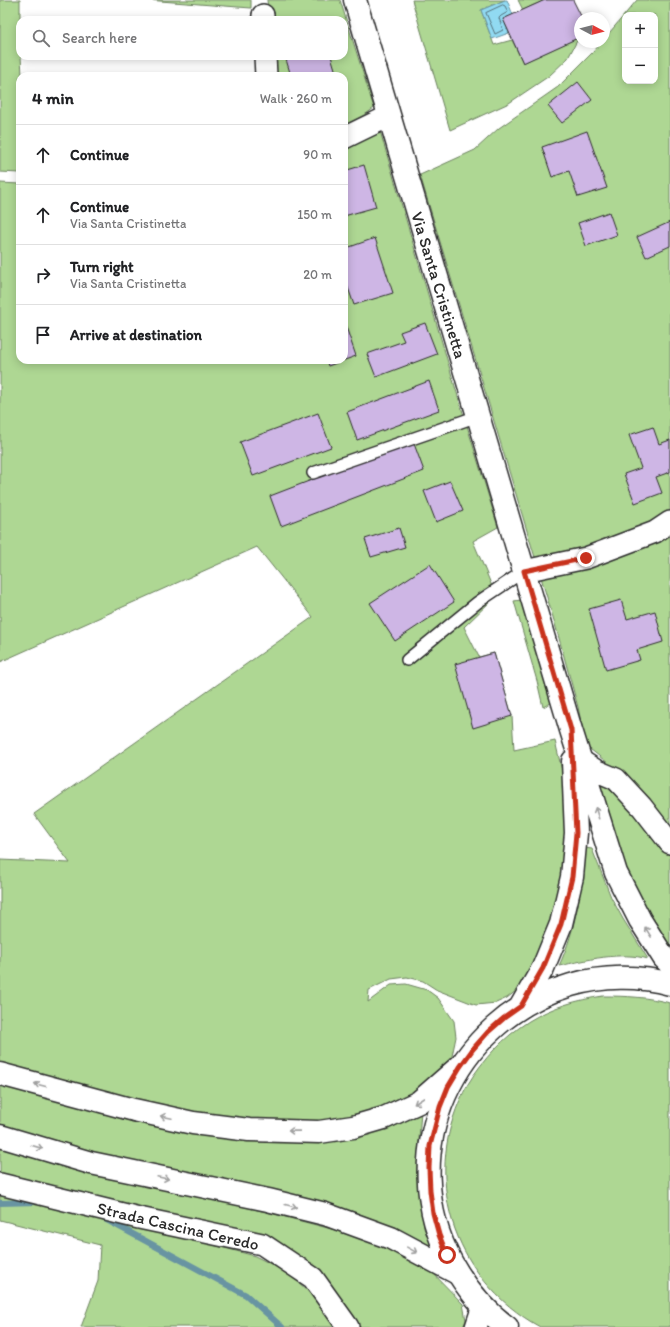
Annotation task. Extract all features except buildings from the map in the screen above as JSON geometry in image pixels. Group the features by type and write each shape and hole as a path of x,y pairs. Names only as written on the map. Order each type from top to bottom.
{"main road":[{"name":"Via Santa Cristinetta","path":"355,0 571,730 616,873 640,920 664,958 670,964"},
{"name":"Via Santa Cristinetta","path":"521,1006 543,968 561,924 572,877 576,833 571,730"},
{"path":"507,1327 483,1306 457,1273 447,1255 439,1235 433,1213 430,1191 430,1146 440,1107 448,1087 473,1049 488,1032 521,1006 539,997 581,982 596,980 626,978 670,984"},
{"path":"0,1074 134,1110 193,1123 249,1130 319,1132 353,1127 376,1120 419,1102 460,1067"},
{"path":"0,1136 91,1163 268,1200 325,1214 391,1238 457,1273"}],"street":[{"path":"265,60 266,72"},
{"path":"348,136 389,116"},
{"path":"524,571 586,558 655,532 670,522"},
{"path":"580,760 597,771 616,780 642,808 670,843"},
{"name":"Strada Cascina Ceredo","path":"0,1184 139,1218 262,1244 313,1278 348,1327"},
{"path":"476,1327 483,1306"}],"lane":[{"path":"313,473 478,416"},
{"path":"407,660 478,602 524,571"}],"green space":[{"path":"0,0 20,0 20,16 16,16 16,60 21,60 22,72 16,72 16,173 0,172"},
{"path":"147,0 251,0 251,8"},
{"path":"267,0 340,0 345,16 269,16"},
{"path":"412,0 505,0 481,10 494,45 512,40 523,63 574,39 574,47 568,58 549,76 509,103 450,130"},
{"path":"518,0 545,0 523,10"},
{"path":"637,0 670,0 670,833 622,774 586,746 578,707 555,624 420,175 475,150 499,128 558,87 597,48 610,48 610,32 622,18 622,84 658,84 658,12 627,12"},
{"path":"348,25 374,108 348,123 348,72 273,72 271,60 348,60"},
{"path":"380,131 498,527 473,541 496,596 464,627 479,657 494,653 512,716 514,750 555,741 564,779 567,832 553,930 521,987 507,998 496,1003 476,1005 437,990 423,981 407,977 391,979 369,990 368,1002 391,985 406,984 427,990 438,998 454,1021 456,1037 452,1056 439,1075 419,1092 400,1102 341,1120 222,1120 189,1111 150,1106 0,1065 0,860 70,863 34,814 313,617 257,547 0,662 0,183 16,184 16,364 348,364 348,144"},
{"path":"521,600 551,703 543,707 514,601"},
{"path":"595,784 606,787 619,797 655,835 670,836 670,955 653,930 602,815"},
{"path":"585,848 592,849 611,897 648,959 615,956 559,966 574,923 582,878"},
{"path":"603,996 637,997 670,1003 670,1327 540,1327 510,1306 485,1281 465,1252 452,1221 446,1187 446,1153 453,1118 468,1084 480,1066 503,1041 529,1021 565,1005"},
{"path":"0,1079 240,1136 421,1110 417,1169 424,1228 432,1247 0,1131"},
{"path":"0,1143 146,1183 347,1233 399,1251 430,1270 463,1304 466,1320 463,1327 358,1327 275,1244 0,1176"},
{"path":"0,1193 102,1220 187,1238 255,1256 287,1272 307,1290 336,1327 81,1327 98,1281 100,1245 0,1220"}],"water":[{"path":"507,0 513,15 503,19 509,33 492,39 481,10"}],"waterway":[{"path":"0,1203 38,1202"},
{"path":"103,1218 246,1295 282,1327"}],"route":[{"path":"447,1255 439,1235 433,1213 430,1191 430,1146 440,1107 448,1087 473,1049 488,1032 521,1006 543,968 561,924 572,877 576,833 571,730 524,571 586,558"}]}
